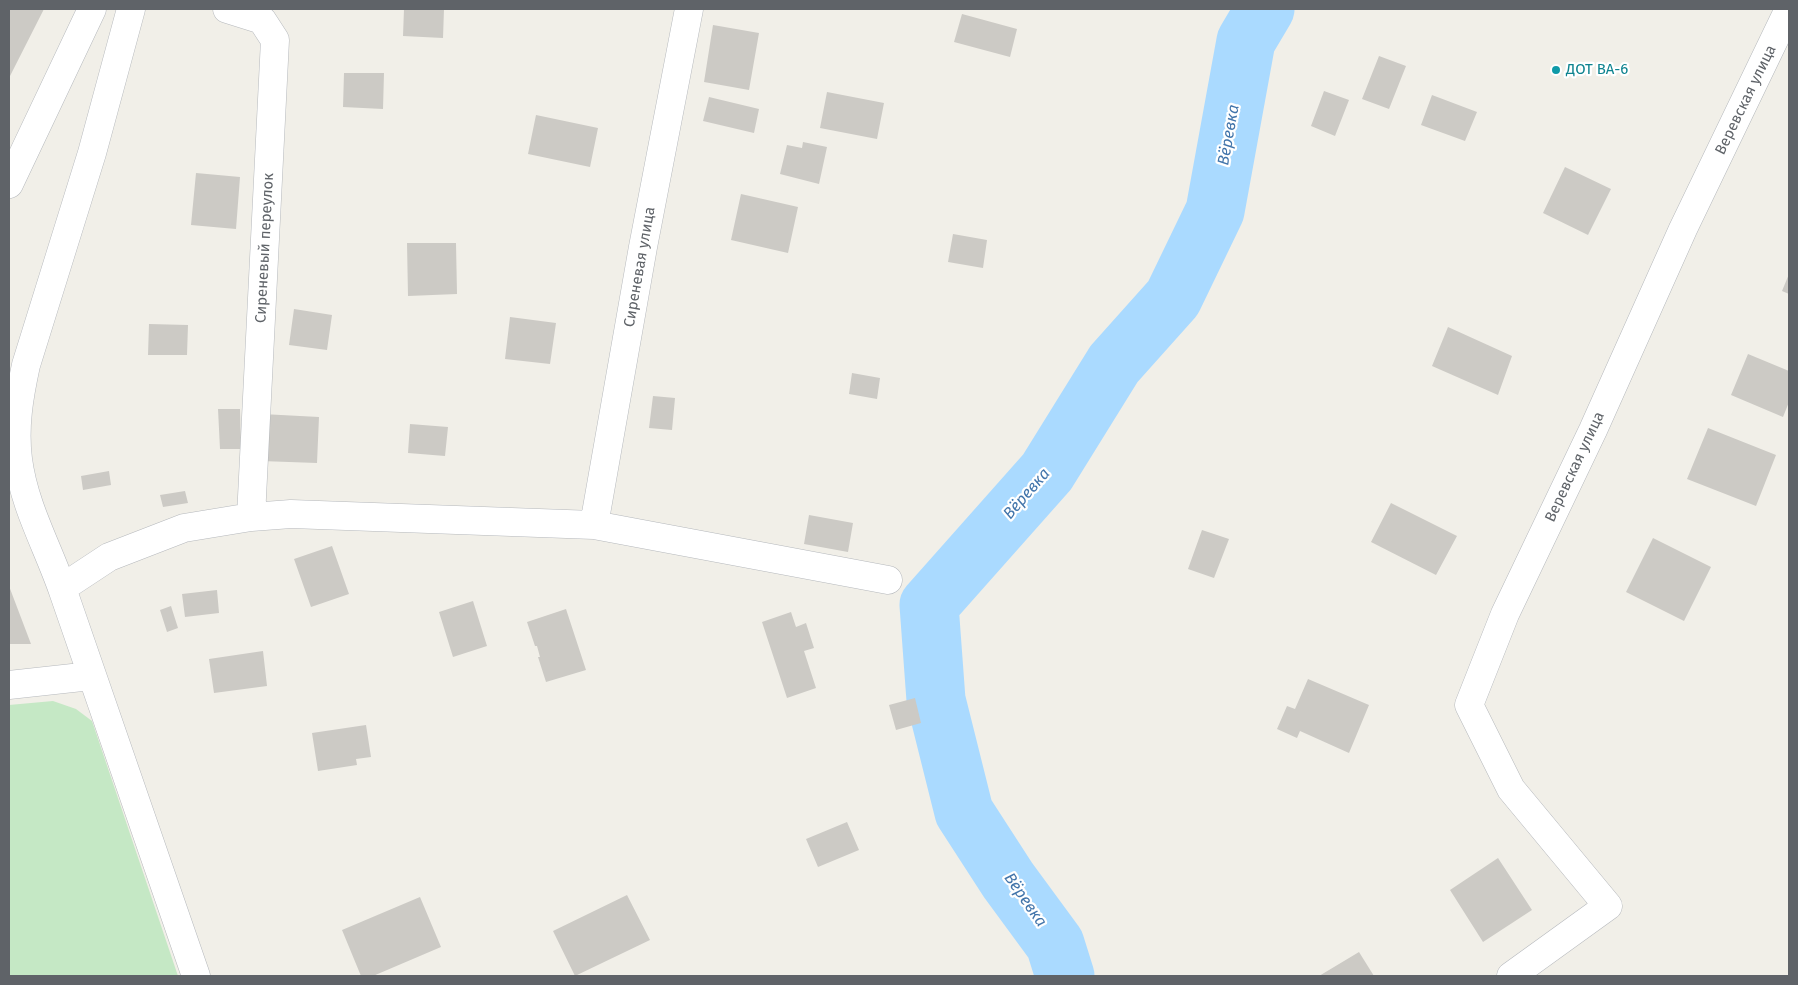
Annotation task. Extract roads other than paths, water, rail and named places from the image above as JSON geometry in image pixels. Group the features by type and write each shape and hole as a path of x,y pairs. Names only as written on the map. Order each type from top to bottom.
{"street":[{"path":"9,184 92,9"},
{"path":"130,9 128,24 92,153 26,366 16,422 18,458 16,488 62,588 196,976"},
{"name":"Сиреневый переулок","path":"227,9 262,20 275,40 251,517"},
{"name":"Сиреневая улица","path":"594,526 643,247 690,9"},
{"name":"Веревская улица","path":"1510,976 1608,906 1511,789 1469,705 1505,614 1593,430 1683,229 1789,9"},
{"path":"62,588 109,557 184,528 251,517 291,514 594,526 888,580"},
{"path":"9,685 92,676"}],"waterway":[{"name":"Вёревка","path":"1065,976 1055,944 1008,880 964,812 936,700 929,605 1047,472 1114,364 1173,298 1215,211 1246,41 1265,9"}],"place":[{"name":"ДОТ ВА-6","path":"1556,70"}]}
